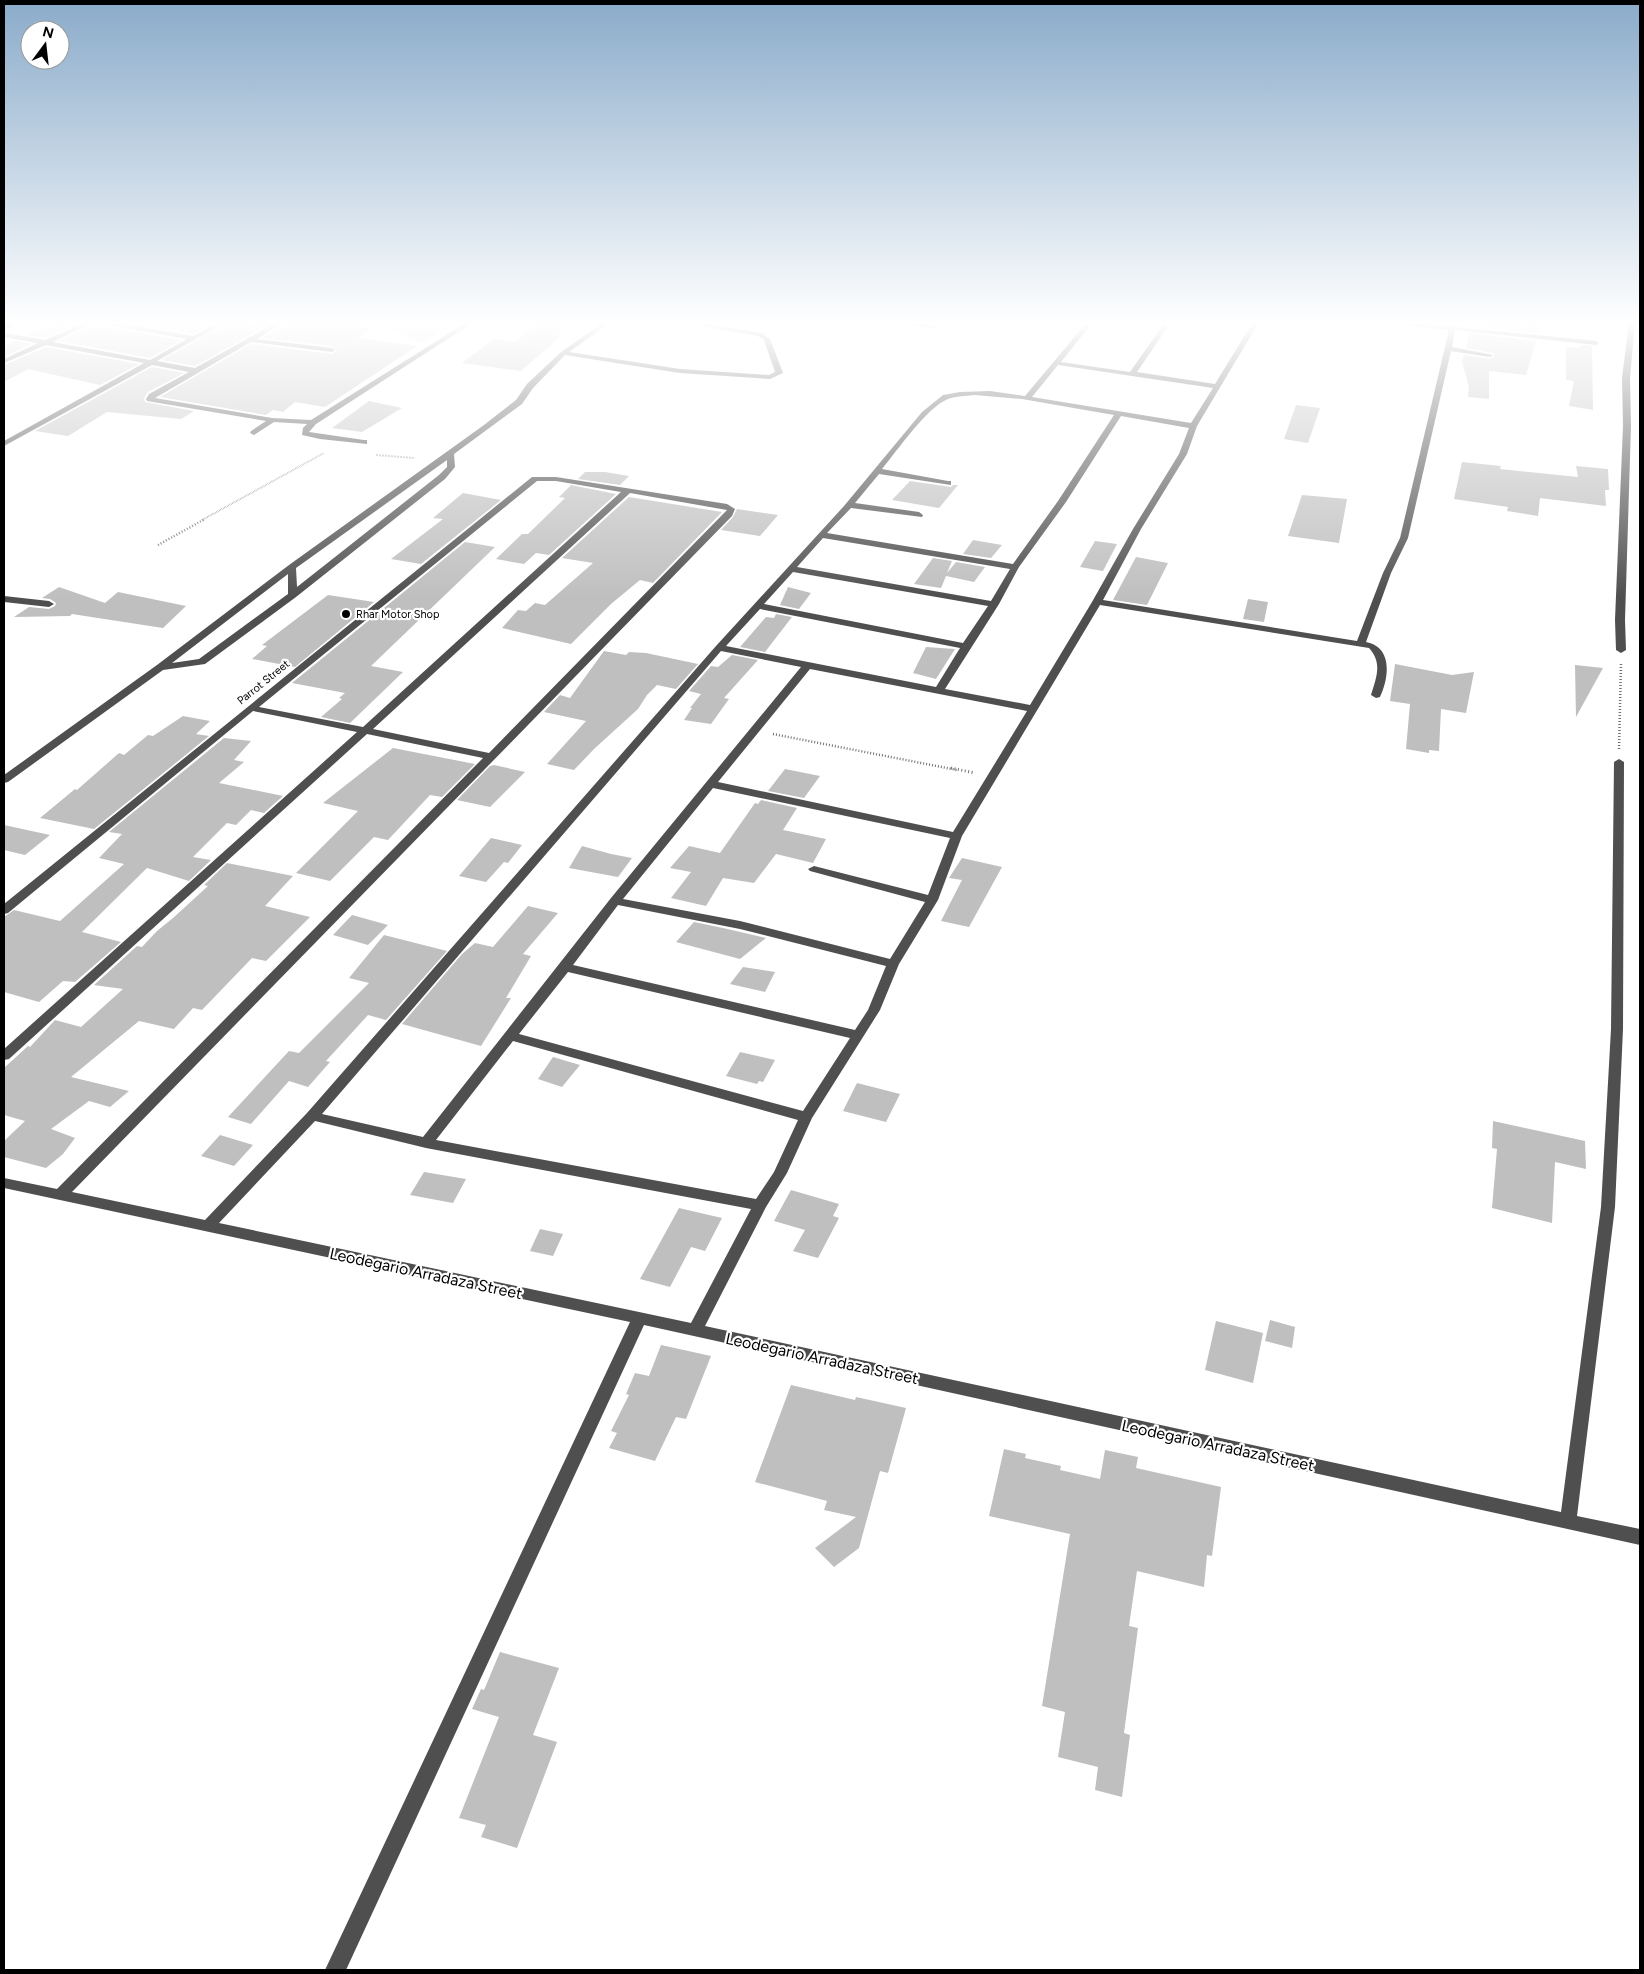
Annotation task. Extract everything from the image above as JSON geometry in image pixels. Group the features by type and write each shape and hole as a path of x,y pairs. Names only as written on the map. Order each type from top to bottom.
{"street":[{"path":"4,444 57,414"},
{"path":"238,414 272,420 313,422"},
{"path":"325,414 313,422 307,428 306,433 320,437 364,442"},
{"path":"160,667 202,662 225,632 292,567 503,414"},
{"path":"208,1226 312,1116 719,648 759,606 820,535 850,505 898,443 926,414"},
{"path":"939,690 994,604 1015,567 1062,502 1120,414"},
{"path":"1121,414 1193,426"},
{"path":"694,1330 760,1205 780,1173 806,1117 874,1010 893,964 932,900 956,836 1034,709 1097,602 1137,529 1183,454 1193,426 1200,414"},
{"path":"1361,643 1387,573 1404,538 1433,414"},
{"path":"1621,650 1620,620 1627,414"},
{"path":"254,433 272,420"},
{"path":"4,433 18,436"},
{"path":"4,780 160,667 294,595 442,477 449,470 450,453"},
{"path":"428,469 450,465"},
{"path":"878,471 948,483"},
{"name":"Parrot Street","path":"4,910 526,485 541,478 627,491"},
{"path":"4,1056 364,732 627,491 727,506 731,510 723,521 60,1195"},
{"path":"850,505 919,514"},
{"path":"820,535 1015,567"},
{"path":"292,567 294,595"},
{"path":"791,569 994,604"},
{"path":"4,599 49,604"},
{"path":"1097,602 1372,646 1380,653 1384,664 1376,694"},
{"path":"759,606 966,646"},
{"path":"719,648 1034,709"},
{"path":"426,1142 566,967 615,901 808,665"},
{"path":"251,708 490,756"},
{"path":"1568,1521 1608,1207 1617,1029 1619,762"},
{"path":"712,784 956,836"},
{"path":"814,869 932,900"},
{"path":"615,901 740,925 893,964"},
{"path":"566,967 856,1036"},
{"path":"510,1036 806,1117"},
{"path":"312,1116 426,1142 760,1205"},
{"name":"Leodegario Arradaza Street","path":"4,1183 640,1318 1640,1537"},
{"path":"335,1970 640,1318"}],"path":[{"path":"158,545 328,451"},
{"path":"369,454 440,460"},
{"path":"1619,762 1621,650"},
{"path":"755,731 992,776"}],"building":[{"path":"66,414 104,414 68,436 35,431"},
{"path":"129,414 189,414 181,419"},
{"path":"351,414 392,414 362,432 332,428"},
{"path":"1293,414 1318,414 1308,443 1284,439"},
{"path":"1462,462 1501,466 1500,469 1578,477 1576,466 1608,469 1609,490 1605,490 1606,506 1540,498 1538,516 1507,511 1508,507 1454,499"},
{"path":"585,472 605,472 629,476 620,485 578,479"},
{"path":"910,481 951,487 958,485 939,508 892,500"},
{"path":"571,485 616,494 549,555 536,553 524,564 496,559 522,534 528,534 565,498 559,497"},
{"path":"463,493 501,500 421,564 391,559 443,519 433,518"},
{"path":"1302,495 1347,499 1339,543 1288,536"},
{"path":"629,497 722,512 653,583 640,580 611,604 571,644 502,628 518,610 526,611 535,603 545,605 593,563 562,558"},
{"path":"737,509 778,515 760,536 721,530 733,517"},
{"path":"973,540 1002,545 991,558 963,554"},
{"path":"1095,541 1117,544 1103,571 1080,567"},
{"path":"465,542 495,547 371,666 403,672 350,723 321,717 342,699 339,698 345,693 292,683"},
{"path":"1136,557 1168,563 1147,605 1113,600"},
{"path":"933,558 952,561 947,573 956,562 985,567 974,582 946,576 941,588 914,584"},
{"path":"59,587 105,603 118,592 186,606 163,628 72,614 70,616 14,617 29,607 49,609 55,606 56,603 50,599 42,598"},
{"path":"788,587 811,593 799,609 780,605"},
{"path":"328,595 374,602 295,667 252,659 267,646 262,645"},
{"path":"1248,599 1268,602 1264,622 1243,619"},
{"path":"776,614 792,617 765,652 740,647 766,617 774,618"},
{"path":"926,647 955,649 936,679 913,673"},
{"path":"604,651 626,655 629,652 646,653 698,664 676,689 657,685 647,695 638,709 574,770 547,764 586,721 544,712 560,695 570,698"},
{"path":"732,655 758,660 724,698 729,699 711,724 684,720 692,708 690,708 701,694 689,691 711,666 718,667"},
{"path":"1395,664 1452,675 1474,672 1466,713 1441,709 1439,751 1429,750 1429,753 1406,749 1410,704 1390,701"},
{"path":"1575,665 1603,668 1576,717"},
{"path":"183,716 210,721 196,734 209,736 94,829 40,818 75,789 77,790 119,753 124,755 148,735 153,736"},
{"path":"224,738 251,741 234,760 244,762 219,783 283,796 264,813 251,810 236,825 227,823 193,857 211,860 189,881 147,868 82,932 121,942 75,982 63,981 39,1002 4,992 4,917 14,910 60,921 124,864 99,858 122,834 109,832"},
{"path":"393,748 475,764 442,797 430,795 388,840 374,837 330,881 296,873 358,811 323,803"},
{"path":"494,765 525,772 490,807 457,800 490,766"},
{"path":"785,769 820,776 804,798 768,791"},
{"path":"761,800 797,808 783,830 826,839 813,863 776,854 754,883 723,878 706,906 671,898 691,872 670,868 689,846 720,853 755,803 758,804"},
{"path":"4,825 50,835 25,855 4,850"},
{"path":"491,838 522,845 508,863 504,862 486,882 459,876"},
{"path":"582,846 632,858 618,877 569,868"},
{"path":"962,858 1002,867 969,927 941,921 962,880 949,878"},
{"path":"227,863 293,876 265,906 310,917 266,961 252,958 202,1010 193,1008 174,1029 139,1021 71,1077 129,1091 110,1107 89,1101 51,1129 75,1138 63,1154 46,1168 4,1157 4,1141 25,1121 4,1115 4,1068 28,1046 30,1047 55,1020 81,1027 123,989 94,985 137,946 142,947 157,931 208,886 204,885"},
{"path":"528,906 558,913 523,954 531,956 506,998 511,998 481,1046 402,1024 462,954 475,943 493,947"},
{"path":"352,915 388,925 368,945 333,935"},
{"path":"694,922 766,938 740,959 676,942"},
{"path":"384,935 447,951 386,1020 368,1015 326,1061 330,1062 308,1087 289,1081 251,1124 228,1117 289,1051 299,1053 369,983 349,978"},
{"path":"743,967 775,972 765,992 730,984"},
{"path":"740,1052 775,1060 763,1082 759,1081 757,1084 726,1076"},
{"path":"553,1057 580,1065 562,1087 538,1079"},
{"path":"857,1083 900,1094 886,1122 843,1111"},
{"path":"1493,1121 1585,1141 1586,1169 1555,1162 1552,1223 1492,1208 1497,1149 1492,1148"},
{"path":"220,1135 253,1145 234,1166 201,1156"},
{"path":"424,1172 466,1179 453,1203 410,1195"},
{"path":"791,1190 839,1204 833,1216 839,1218 818,1258 793,1251 805,1230 774,1221"},
{"path":"679,1208 722,1218 705,1251 691,1247 670,1287 640,1279"},
{"path":"540,1229 563,1234 553,1256 530,1251"},
{"path":"1270,1320 1295,1327 1292,1348 1265,1341"},
{"path":"1216,1321 1263,1333 1253,1383 1205,1370"},
{"path":"661,1345 711,1356 686,1419 676,1417 655,1461 609,1448 617,1433 611,1431 629,1395 626,1394 635,1373 649,1376"},
{"path":"791,1385 855,1400 856,1397 906,1408 888,1473 880,1471 859,1548 834,1567 815,1548 856,1517 824,1510 827,1501 755,1482"},
{"path":"1004,1449 1026,1454 1025,1458 1061,1466 1060,1470 1100,1479 1105,1450 1138,1457 1136,1468 1221,1487 1212,1556 1207,1555 1204,1587 1137,1571 1129,1626 1138,1628 1124,1733 1130,1735 1122,1797 1095,1790 1098,1767 1058,1757 1065,1712 1042,1706 1070,1534 989,1516"},
{"path":"500,1652 559,1668 533,1735 557,1742 517,1848 481,1837 486,1825 459,1818 499,1717 472,1709 481,1689 484,1690"}],"place":[{"name":"Rhar Motor Shop","path":"346,614"}]}
